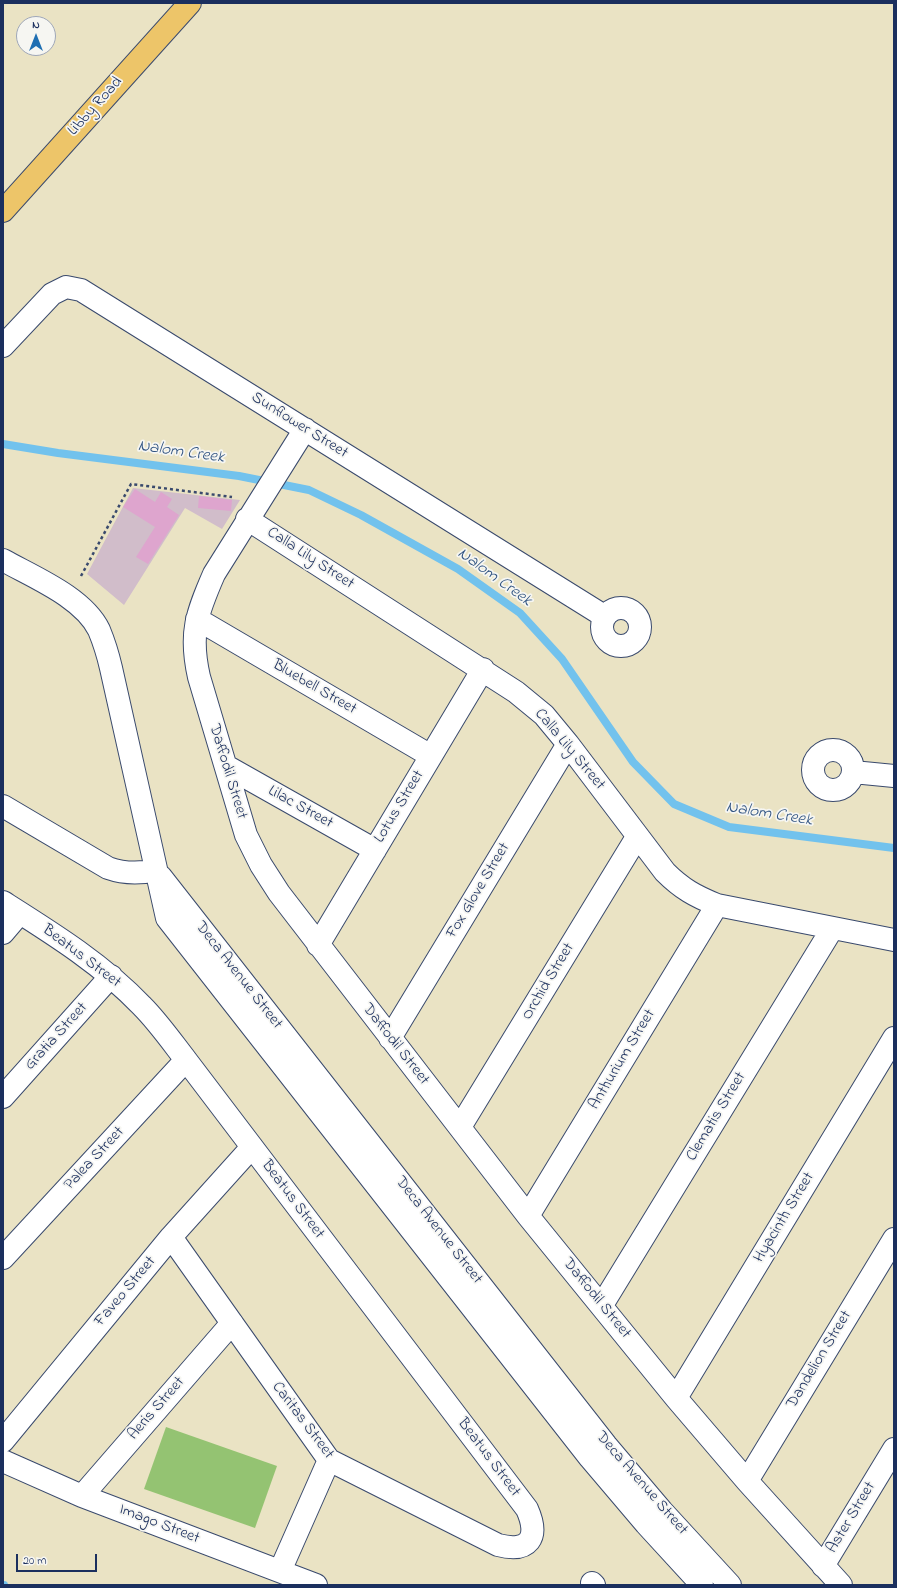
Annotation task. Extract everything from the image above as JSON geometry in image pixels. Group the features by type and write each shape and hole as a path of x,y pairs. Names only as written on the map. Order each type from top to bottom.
{"main road":[{"name":"Libby Road","path":"3,211 190,3"}],"street":[{"name":"Sunflower Street","path":"3,346 52,294 62,288 74,287 81,290 604,616"},
{"name":"Daffodil Street","path":"305,429 214,574 196,619 194,639 195,659 246,835 261,865 318,945 528,1216 602,1305 676,1398 747,1481 840,1585"},
{"name":"Calla Lily Street","path":"256,505 516,692 544,715 568,744 637,837 679,886 695,897 717,905 832,929 894,940"},
{"name":"Deca Avenue Street","path":"3,560 69,598 86,611 98,628 106,649 156,870 306,1078 702,1585"},
{"name":"Bluebell Street","path":"196,619 431,756"},
{"name":"Lotus Street","path":"318,945 483,669"},
{"name":"Fox Glove Street","path":"390,1038 568,744"},
{"name":"Lilac Street","path":"226,766 375,850"},
{"path":"853,772 894,776"},
{"path":"3,806 108,868 120,872 132,873 156,870"},
{"name":"Orchid Street","path":"460,1127 637,837"},
{"name":"Anthurium Street","path":"528,1216 717,905"},
{"path":"3,933 12,908"},
{"name":"Beatus Street","path":"12,908 58,937 111,976 143,1006 186,1060 528,1509 533,1525 532,1538"},
{"name":"Clematis Street","path":"602,1305 832,929"},
{"name":"Gratia Street","path":"3,1097 111,976"},
{"name":"Hyacinth Street","path":"676,1398 894,1038"},
{"name":"Palea Street","path":"3,1258 186,1060"},
{"name":"Faveo Street","path":"3,1441 171,1237 252,1147"},
{"name":"Caritas Street","path":"171,1237 328,1460 498,1545 518,1548 526,1545 532,1538"},
{"name":"Dandelion Street","path":"747,1481 894,1239"},
{"name":"Aeris Street","path":"82,1496 232,1323"},
{"name":"Aster Street","path":"823,1566 894,1449"},
{"path":"280,1571 328,1460"},
{"name":"Imago Street","path":"3,1461 82,1496 316,1585"},
{"name":"Deca Avenue Street","path":"612,1469 730,1585"}],"path":[{"path":"69,598 131,484 240,498 256,505"}],"shaded area":[{"path":"133,488 240,500 222,529 185,508 124,605 87,574"}],"green space":[{"path":"166,1427 277,1466 255,1528 144,1489"}],"building":[{"path":"135,489 155,502 161,492 172,499 167,507 179,515 148,564 136,557 155,527 123,507"},
{"path":"199,496 232,500 231,511 198,508"}],"waterway":[{"name":"Nalom Creek","path":"3,444 58,453 239,476 309,490 361,515 458,569 520,613 562,659 633,762 674,804 729,827 894,848"}]}
